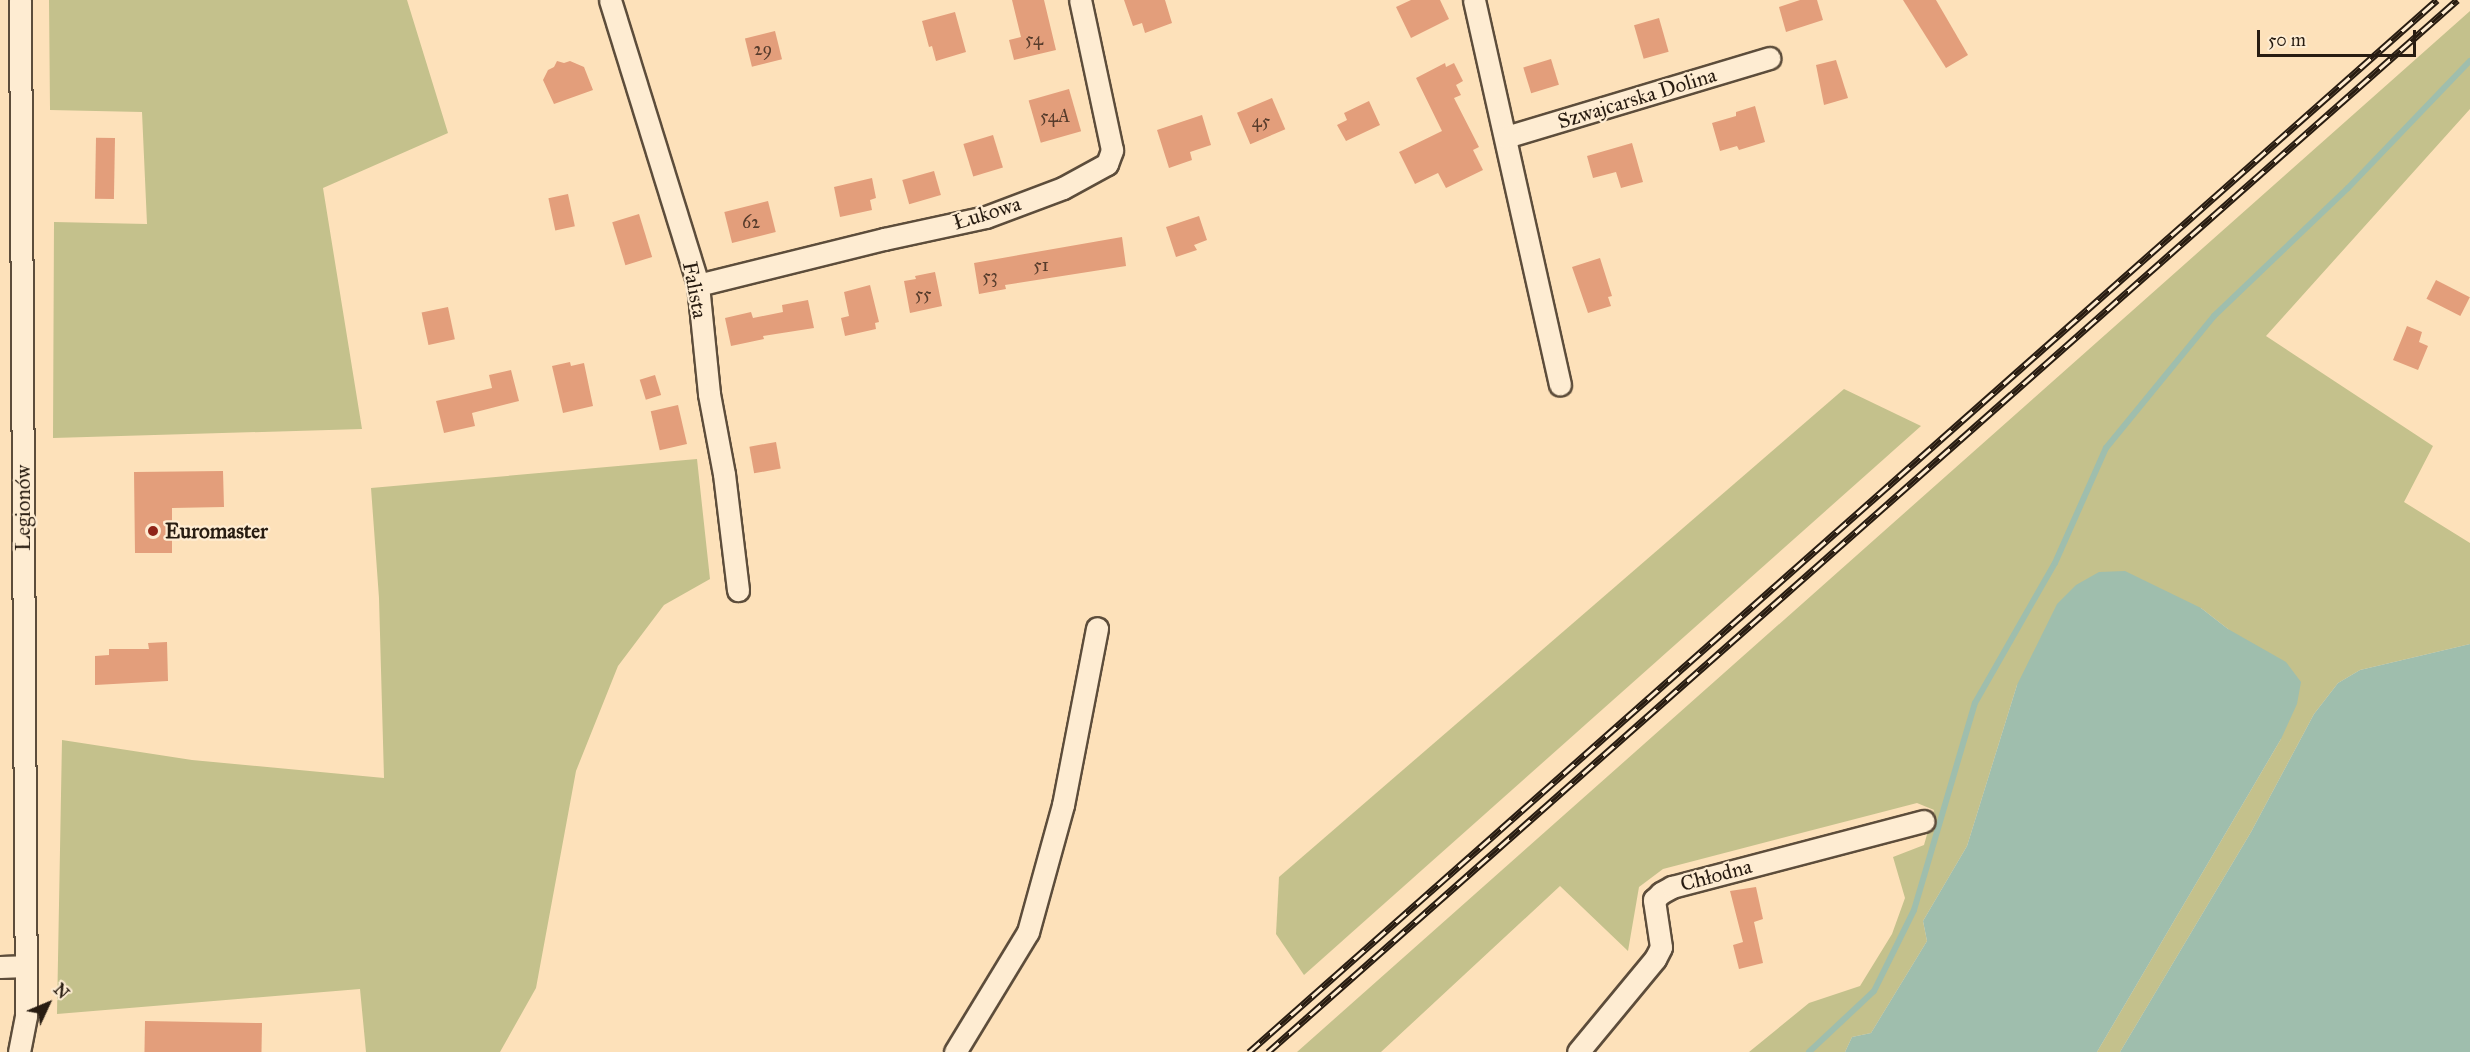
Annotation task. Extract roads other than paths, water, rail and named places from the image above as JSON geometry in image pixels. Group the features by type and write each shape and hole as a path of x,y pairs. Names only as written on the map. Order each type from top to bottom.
{"street":[{"name":"Legionów","path":"19,1052 26,1016 20,0"},
{"name":"Falista","path":"610,0 698,285 709,394 724,474 738,590"},
{"name":"Łukowa","path":"698,285 986,217 1063,188 1107,164 1112,150 1080,0"},
{"path":"1474,0 1560,385"},
{"name":"Szwajcarska Dolina","path":"1506,137 1769,58"},
{"path":"955,1052 1029,932 1064,805 1097,628"},
{"name":"Chłodna","path":"1578,1052 1655,959 1661,947 1654,900 1666,890 1923,821"},
{"path":"0,967 25,966"},
{"name":"Legionów","path":"26,1016 35,1052"}],"waterway":[{"path":"1809,1052 1874,991 1914,910 1975,703 2055,563 2106,448 2214,316 2348,188 2470,61"}],"railway":[{"path":"1249,1052 2437,0"},
{"path":"1268,1052 2457,0"}],"place":[{"name":"Euromaster","path":"153,531"}]}
